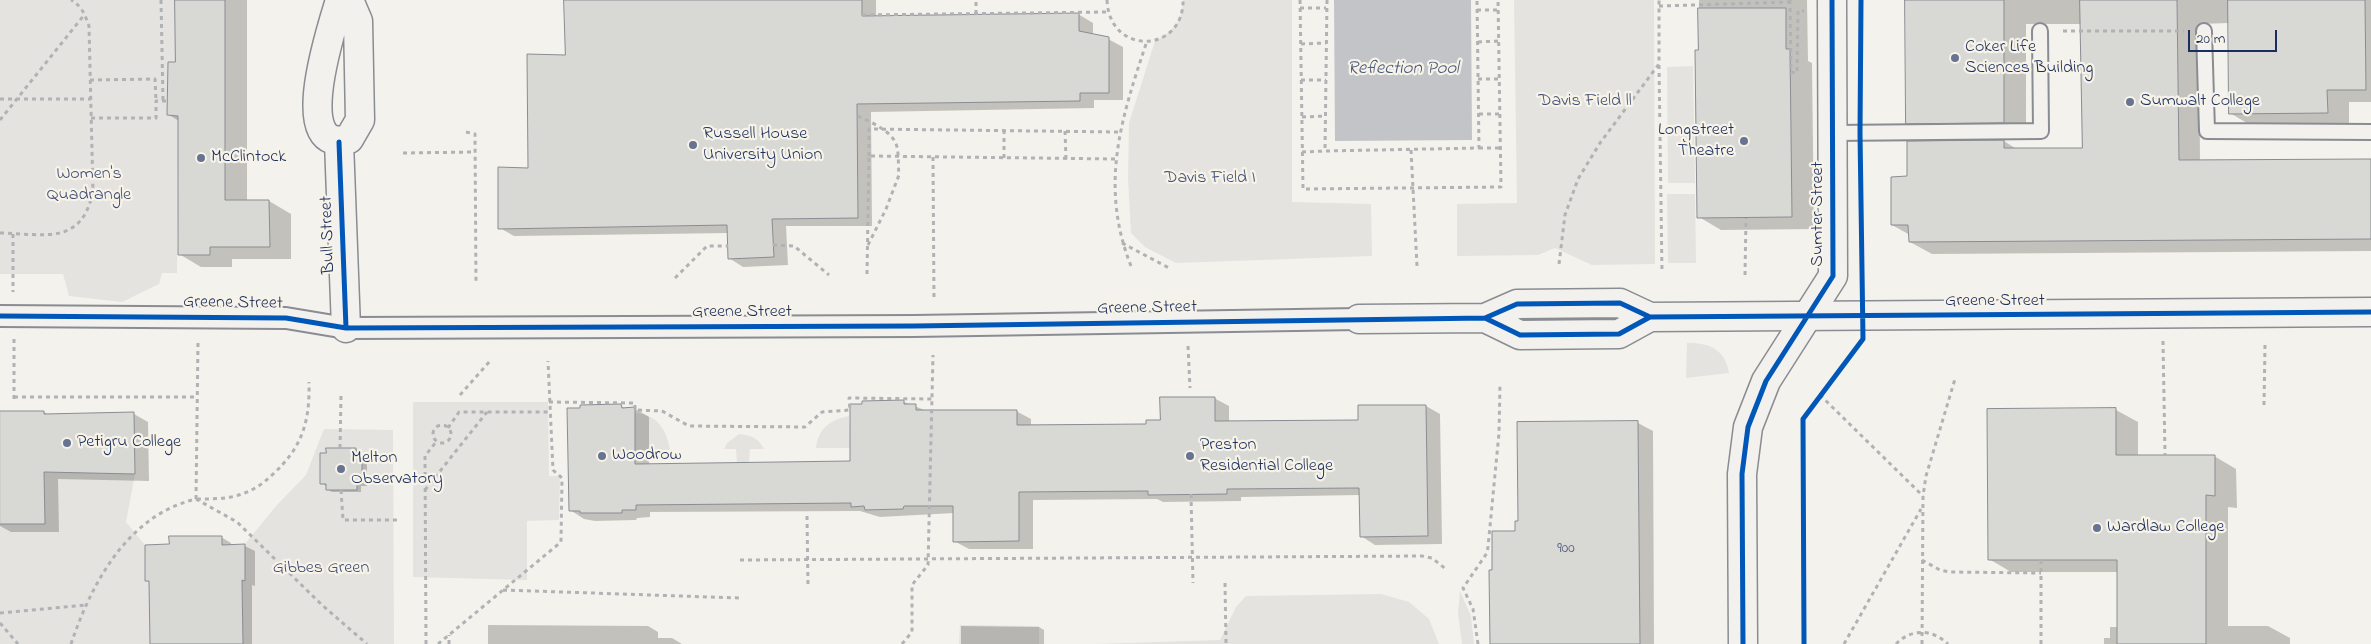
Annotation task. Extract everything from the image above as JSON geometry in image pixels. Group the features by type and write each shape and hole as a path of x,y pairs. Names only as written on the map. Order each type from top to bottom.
{"street":[{"path":"340,0 321,66 317,118 321,129 329,138 339,142 349,139 360,120 358,21 349,0"},
{"name":"Sumter Street","path":"1743,644 1742,474 1748,427 1766,381 1833,276 1832,0"},
{"name":"Bull Street","path":"339,142 346,328"},
{"name":"Greene Street","path":"0,316 286,318 346,328 914,326 1485,318 1517,304 1610,303 1620,303 1650,317 2163,315 2371,312"}],"lane":[{"path":"1833,133 2041,131 2040,31"},
{"path":"2204,31 2206,131 2371,132"}],"path":[{"path":"0,233 62,233 79,224 90,208 93,191 89,26 79,2 71,0"},
{"path":"156,101 165,101 161,0"},
{"path":"976,0 976,14"},
{"path":"1107,0 1107,12 1112,23 1120,33 1131,39 1147,41 1167,35 1176,26 1182,15 1183,0"},
{"path":"1300,0 1303,189 1501,187 1498,0"},
{"path":"1325,151 1326,0"},
{"path":"1477,0 1479,148"},
{"path":"1658,0 1662,272"},
{"path":"1659,6 1790,1 1791,72 1797,73 1798,11"},
{"path":"1300,8 1326,8"},
{"path":"1477,10 1498,10"},
{"path":"862,15 1107,12"},
{"path":"0,120 85,14"},
{"path":"2040,31 2204,31"},
{"path":"1130,266 1121,243 1115,187 1116,159 1120,132 1147,41"},
{"path":"1478,42 1499,41"},
{"path":"1301,44 1326,43"},
{"path":"1559,264 1564,215 1578,179 1600,143 1659,64"},
{"path":"90,80 155,79 156,101 156,118 91,118"},
{"path":"1478,79 1499,79"},
{"path":"1301,80 1326,80"},
{"path":"0,99 91,99"},
{"path":"1479,114 1500,114"},
{"path":"858,116 872,122 890,135 897,145 899,175 896,186 868,246"},
{"path":"1302,117 1326,116"},
{"path":"868,274 869,129 1120,132"},
{"path":"1004,131 1004,158"},
{"path":"1065,131 1066,159"},
{"path":"466,132 475,134 476,282"},
{"path":"1302,152 1500,148"},
{"path":"1411,150 1416,266"},
{"path":"403,153 475,152"},
{"path":"868,156 1116,159"},
{"path":"933,157 934,302"},
{"path":"1745,275 1746,218"},
{"path":"13,234 13,295"},
{"path":"1121,243 1171,269"},
{"path":"773,245 794,246 829,275"},
{"path":"675,278 707,246 728,246"},
{"path":"2163,315 2165,455"},
{"path":"1187,322 1190,388"},
{"path":"14,337 14,399 197,397"},
{"path":"2264,404 2265,345"},
{"path":"902,644 912,632 912,585 928,565 933,355"},
{"path":"460,395 490,361"},
{"path":"438,644 561,542 562,478 554,470 549,412 548,361"},
{"path":"196,499 198,369"},
{"path":"1922,644 1921,508 1926,476 1955,379"},
{"path":"71,644 86,605 108,565 136,529 172,506 196,499 231,497 244,493 262,484 286,463 297,447 306,423 309,409 309,382"},
{"path":"1478,644 1472,609 1464,588 1487,553 1499,433 1500,384"},
{"path":"340,448 341,395"},
{"path":"1820,395 1923,496"},
{"path":"549,402 635,403 635,410 662,411 689,426 805,426 822,412 850,410 849,398 932,398"},
{"path":"448,428 459,412 549,412"},
{"path":"425,490 487,412"},
{"path":"440,425 448,428 451,436 448,442 442,444 436,442 432,434 434,429 440,425"},
{"path":"426,644 425,456 436,442"},
{"path":"341,490 344,520 401,520"},
{"path":"1190,494 1193,583"},
{"path":"196,499 237,522 322,605 367,644"},
{"path":"1844,644 1921,508"},
{"path":"807,516 808,586"},
{"path":"740,560 1422,556 1432,558 1447,570"},
{"path":"1922,560 1940,570 1950,572 2041,573"},
{"path":"2041,560 2041,644"},
{"path":"1225,583 1226,644"},
{"path":"502,590 739,598"},
{"path":"0,613 86,605"},
{"path":"0,623 18,644"},
{"path":"1896,644 1911,634 1922,632 1941,638 1948,644"},
{"path":"449,634 449,644"}],"green space":[{"name":"Women's Quadrangle","path":"0,0 175,0 175,62 168,63 167,115 178,116 177,273 162,273 159,284 122,302 69,296 63,274 0,274"},
{"name":"Davis Field I","path":"1183,0 1292,0 1292,202 1371,204 1372,256 1176,263 1145,247 1131,233 1128,178 1129,123 1155,41 1167,34 1176,25 1183,7"},
{"name":"Davis Field ll","path":"1514,0 1654,0 1655,264 1592,265 1555,248 1538,255 1457,256 1457,204 1517,203"},
{"path":"1693,66 1695,183 1668,183 1667,67"},
{"path":"1667,194 1695,194 1696,263 1668,263"},
{"path":"1687,343 1702,344 1715,349 1724,358 1729,373 1686,378"},
{"path":"413,402 548,402 549,476 560,476 559,520 527,521 527,580 413,577"},
{"path":"635,413 649,416 660,424 669,443 670,450 635,450"},
{"path":"849,416 850,448 816,448 819,435 826,426 842,417"},
{"name":"Gibbes Green","path":"324,429 393,430 394,644 243,644 242,580 245,580 245,544 276,506 306,475"},
{"path":"739,434 754,438 760,442 764,449 750,449 749,462 737,463 736,449 724,449 727,443"},
{"path":"44,472 135,474 126,522 145,545 145,580 149,581 150,644 0,644 0,524 45,524"},
{"path":"1460,591 1471,616 1474,644 1462,644 1458,614"},
{"path":"1381,594 1409,602 1429,619 1439,644 1095,644 1220,640 1236,607 1246,596"},
{"path":"960,625 1039,626 1039,644 959,644"}],"water":[{"name":"Reflection Pool","path":"1334,0 1471,0 1472,140 1335,141"}],"building":[{"name":"McClintock","path":"175,0 225,0 225,200 269,200 270,247 210,247 210,255 178,255 178,116 167,115 168,62 175,62"},
{"name":"Russell House University Union","path":"564,0 862,0 862,16 1079,13 1079,31 1109,37 1109,93 1080,93 1080,101 857,104 858,218 772,219 774,257 728,259 727,225 498,229 498,167 528,168 527,54 565,55"},
{"name":"Coker Life Sciences Building","path":"1905,0 2004,0 2004,123 1906,124"},
{"name":"Sumwalt College","path":"2080,0 2177,0 2179,160 2371,159 2371,239 1909,242 1908,225 1891,225 1891,177 1907,176 1907,141 2004,140 2004,148 2082,148"},
{"path":"2228,0 2365,0 2366,90 2327,90 2328,113 2229,114"},
{"name":"Longstreet Theatre","path":"1698,8 1786,8 1786,49 1790,49 1792,217 1697,218 1695,50 1698,50"},
{"name":"Preston Residential College","path":"1160,397 1215,397 1215,421 1358,420 1358,405 1426,405 1428,536 1360,537 1359,488 1227,489 1227,494 1148,495 1148,491 1019,492 1019,541 953,542 953,506 904,506 903,509 865,510 864,506 851,507 851,503 636,505 636,510 622,510 622,513 580,513 580,511 569,511 567,408 580,408 580,405 621,404 622,408 635,407 635,464 850,461 850,404 862,404 862,401 904,400 904,404 916,404 916,410 1017,410 1017,425 1146,424 1146,420 1160,420"},
{"name":"Wardlaw College","path":"2116,408 2116,455 2215,455 2215,496 2206,495 2206,644 2117,644 2117,560 1988,560 1987,409"},
{"name":"Petigru College","path":"0,411 44,411 44,414 134,412 135,474 44,472 45,524 0,524"},
{"path":"1638,421 1640,644 1490,644 1489,570 1492,570 1492,531 1515,531 1515,521 1518,521 1517,422"},
{"name":"Melton Observatory","path":"326,448 356,448 356,453 362,453 362,484 357,484 357,490 326,490 326,484 320,484 320,453 326,453"},
{"path":"169,536 222,536 222,545 245,544 245,581 242,580 243,644 150,644 149,581 145,581 145,545 169,544"}],"cycle path":[{"path":"1743,644 1742,474 1748,427 1766,381 1833,276 1832,0"},
{"path":"1804,644 1803,419 1863,339 1860,133 1861,0"},
{"path":"339,142 346,328"},
{"path":"0,316 286,318 346,328 914,326 1485,318 1517,304 1620,303 1650,317 2371,312"},
{"path":"1485,318 1520,335 1619,334 1650,317"}],"place":[{"name":"Coker Life Sciences Building","path":"1955,58"},
{"name":"Sumwalt College","path":"2130,102"},
{"name":"Longstreet Theatre","path":"1744,141"},
{"name":"Russell House University Union","path":"693,145"},
{"name":"McClintock","path":"201,158"},
{"name":"Petigru College","path":"67,443"},
{"name":"Woodrow","path":"602,456"},
{"name":"Preston Residential College","path":"1190,456"},
{"name":"Melton Observatory","path":"341,469"},
{"name":"Wardlaw College","path":"2097,528"}]}
